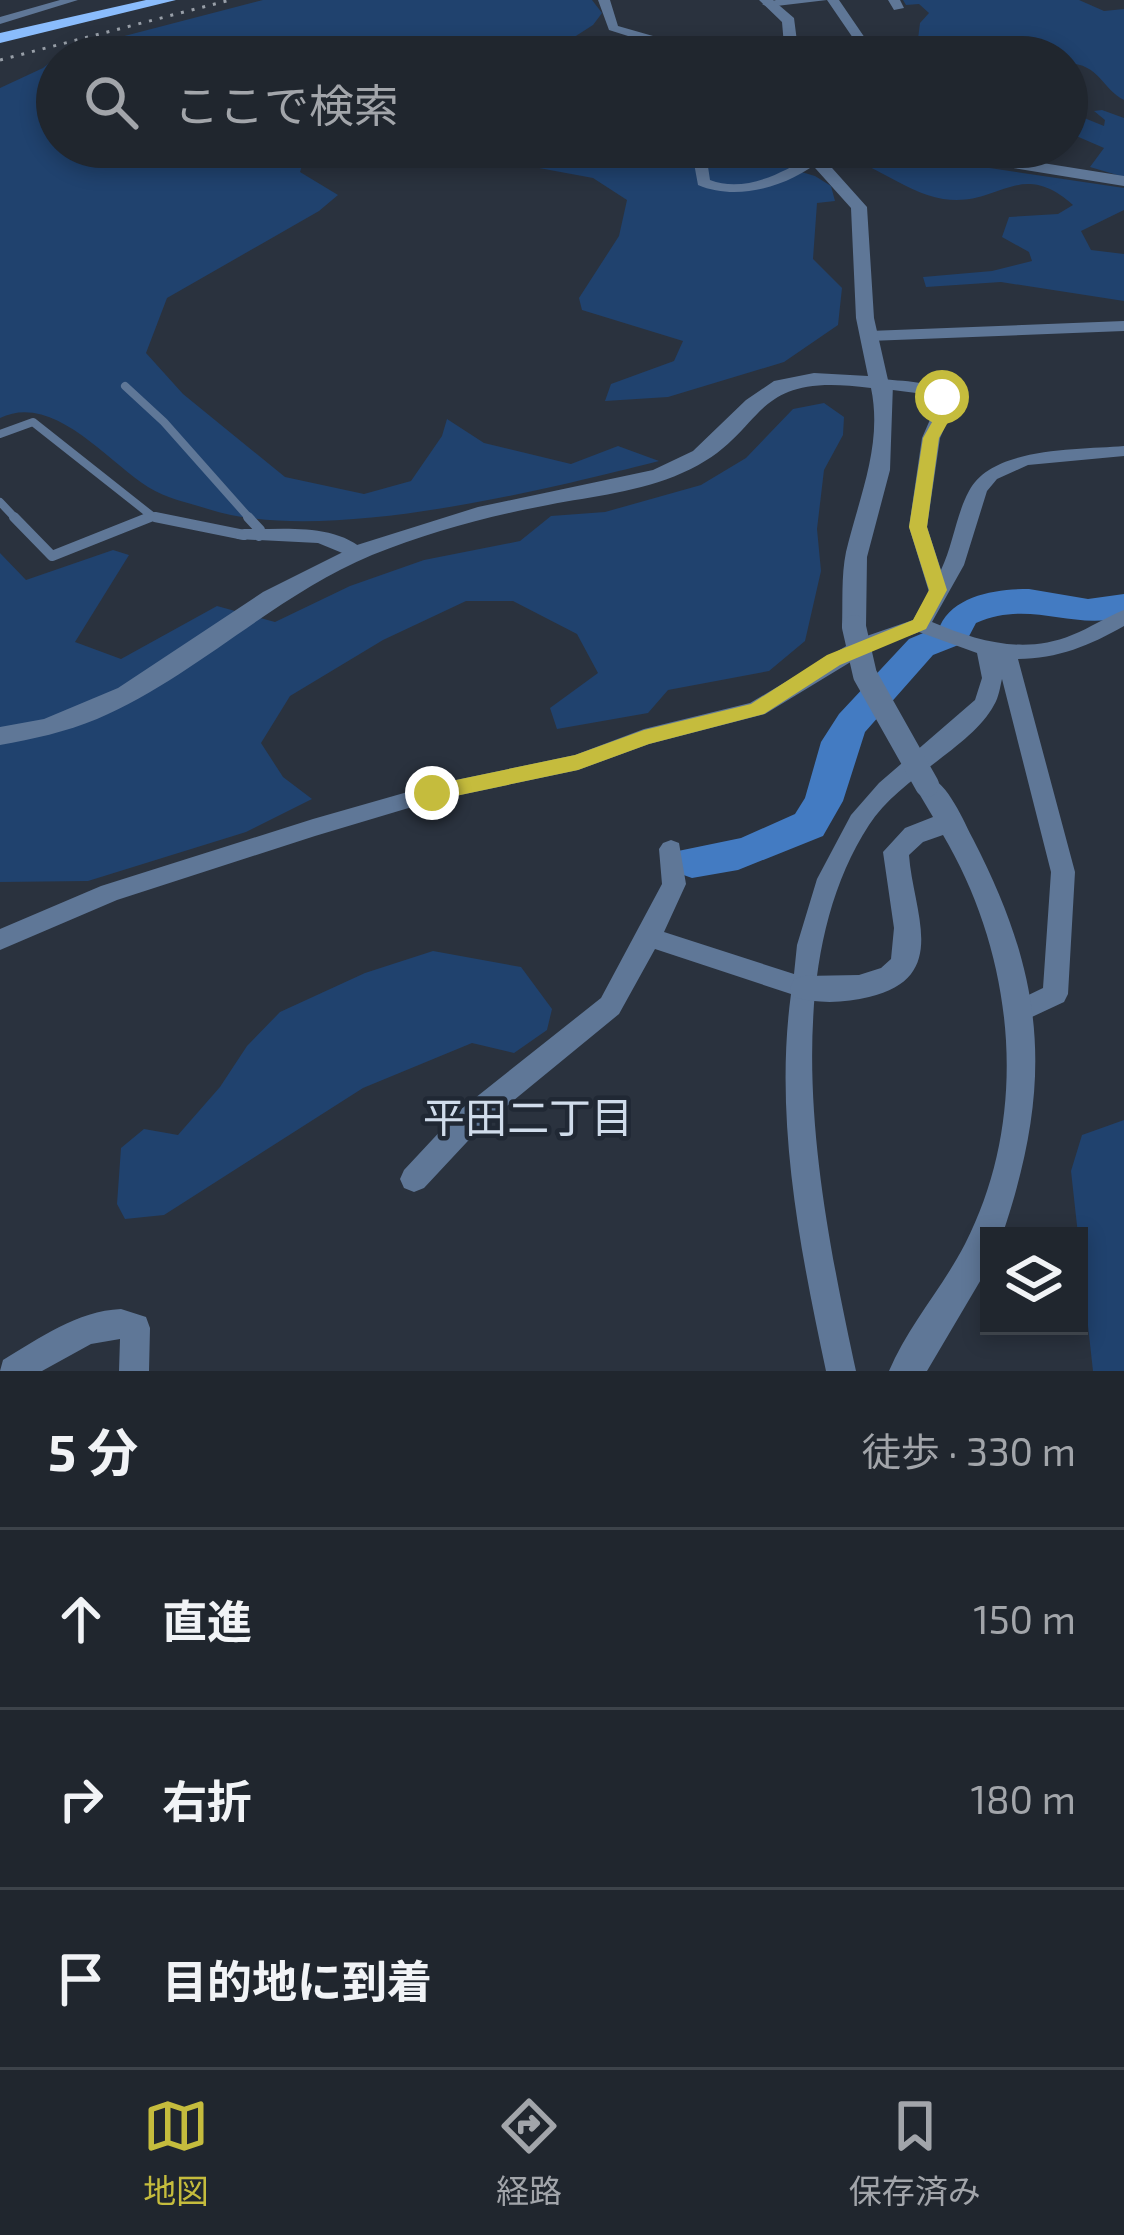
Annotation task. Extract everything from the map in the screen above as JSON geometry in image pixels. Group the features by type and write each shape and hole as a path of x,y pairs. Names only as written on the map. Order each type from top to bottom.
{"main road":[{"path":"0,38 168,0"}],"street":[{"path":"0,21 72,0"},
{"path":"604,0 613,28 640,36"},
{"path":"767,2 822,0"},
{"path":"833,0 858,36"},
{"path":"767,2 789,21 790,36"},
{"path":"701,168 703,182 719,190 798,168"},
{"path":"832,168 859,207 869,336 883,384 880,470 856,557 854,627 866,675 952,823 994,909 1015,967 1019,1012 1021,1102 1009,1167 985,1239 908,1371"},
{"path":"1044,168 1124,181"},
{"path":"869,336 1124,326"},
{"path":"0,736 44,731 128,697 269,598 357,553 467,515 674,470 722,440 755,401 788,384 835,379 928,389 942,397 945,406 931,438 918,527 938,590"},
{"path":"0,940 109,893 313,828 432,793 578,762 644,737 757,709 833,660 920,625 963,546 978,490 1002,467 1060,455 1124,451"},
{"path":"251,536 338,539 357,553"},
{"path":"920,625 996,653 1063,646 1090,638 1124,617"},
{"path":"842,1371 812,1244 800,1102 804,988 826,877 861,817 985,703 996,653"},
{"path":"996,653 1063,872 1055,994 1019,1012"},
{"path":"649,937 804,988 851,990 882,985 908,956 896,852 926,828 952,823"},
{"path":"414,1179 470,1119 610,1006 674,884 671,849"},
{"path":"14,1371 98,1326 121,1321 135,1328 134,1371"}],"lane":[{"path":"0,434 33,422 152,516 251,536 260,530 125,386"},
{"path":"0,502 52,556 152,516"}],"shaded area":[{"path":"263,0 592,0 602,13 576,36 125,36"},
{"path":"903,0 1079,0 1104,11 1124,9 1124,100 1088,69 1088,36 918,36 920,23 929,13 919,4 906,5"},
{"path":"36,71 36,168 301,168 300,172 338,195 319,211 167,298 146,353 183,394 285,477 364,494 411,481 442,436 447,419 484,443 571,464 618,446 659,461 433,510 370,518 255,519 155,491 78,433 40,414 20,412 0,418 0,88"},
{"path":"1094,111 1124,118 1124,177 1090,167 1104,148 1088,141 1088,120 1104,126 1105,120"},
{"path":"539,168 788,168 815,176 831,186 835,201 817,203 813,259 842,288 838,325 784,362 668,397 605,401 611,384 674,361 683,341 582,310 579,298 619,236 627,200 593,178"},
{"path":"872,168 990,168 1124,188 1124,210 1081,231 1091,250 1124,254 1124,301 1001,282 926,287 923,277 992,271 1032,261 1029,252 1002,237 1009,217 1058,214 1073,205 1038,185 1023,184 962,200 923,193"},
{"path":"824,403 844,417 843,435 824,470 817,529 821,571 805,641 769,671 668,690 648,713 557,729 550,708 598,673 577,634 513,601 466,601 383,640 290,696 261,743 283,777 312,799 246,832 88,881 0,882 0,553 26,580 113,550 129,555 75,642 121,659 217,606 275,622 350,586 424,560 520,541 551,516 605,512 701,485 746,458 793,409"},
{"path":"433,951 521,967 552,1009 547,1030 514,1053 472,1043 363,1088 164,1215 125,1219 117,1204 121,1148 144,1129 178,1135 220,1087 247,1046 280,1012 365,973"},
{"path":"1124,1120 1124,1371 1093,1371 1088,1227 1077,1227 1071,1171 1082,1135"}],"waterway":[{"path":"692,862 752,849 809,825 824,801 840,742 852,723 921,647 954,634 962,616 1020,600 1088,610 1124,605"}],"railway":[{"path":"92,36 230,0"},
{"path":"0,60 36,51"}],"district":[{"name":"平田二丁目","path":"528,1118"}],"route":[{"path":"432,793 578,762 644,737 757,709 833,660 920,625 938,590 918,527 931,438 943,417 942,397"}]}
